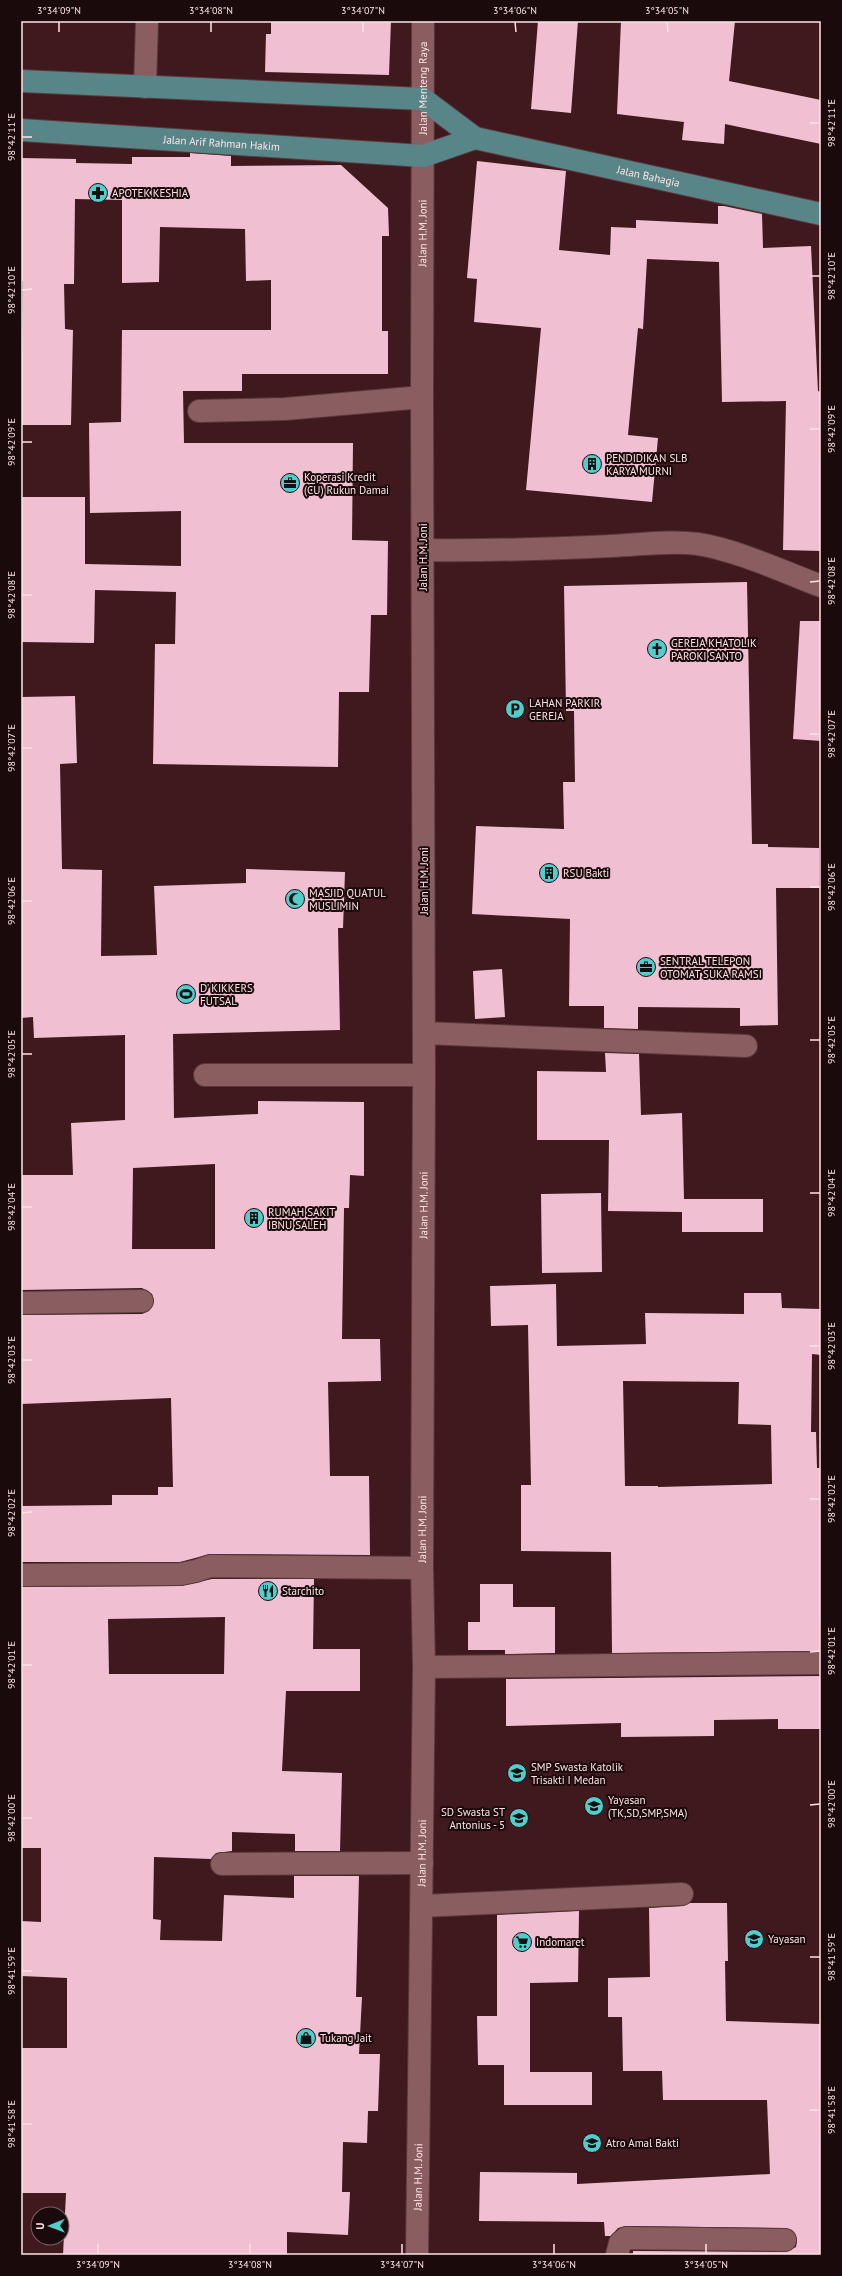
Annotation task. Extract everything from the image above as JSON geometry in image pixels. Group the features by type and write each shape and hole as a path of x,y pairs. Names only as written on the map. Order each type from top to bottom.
{"main road":[{"path":"21,82 423,99"},
{"name":"Jalan Bahagia","path":"423,99 475,138 821,214"},
{"name":"Jalan Arif Rahman Hakim","path":"21,130 423,156"},
{"path":"423,156 475,138"}],"street":[{"path":"145,87 147,21"},
{"name":"Jalan Menteng Raya","path":"423,21 423,156"},
{"name":"Jalan H.M. Joni","path":"417,2255 424,1667 422,1568 424,1075 422,398 423,156"},
{"path":"199,411 285,409 422,398"},
{"path":"423,550 472,551 675,542 700,544 724,551 821,586"},
{"path":"424,1032 746,1046"},
{"path":"205,1075 424,1075"},
{"path":"21,1303 142,1300"},
{"path":"21,1576 181,1574 196,1572 210,1566 422,1568"},
{"path":"424,1667 821,1663"},
{"path":"222,1864 422,1863"},
{"path":"422,1906 682,1894"},
{"path":"617,2255 620,2243 626,2238 785,2240"}],"building":[{"path":"271,21 391,21 389,75 265,72 266,34 271,34"},
{"path":"538,21 578,21 571,113 531,109"},
{"path":"621,21 735,21 729,81 821,100 821,144 725,124 724,144 682,140 684,122 617,114"},
{"path":"190,153 231,156 231,166 341,165 388,208 389,236 382,236 382,331 388,331 388,374 242,374 242,391 183,391 184,443 353,443 352,540 388,541 387,615 371,615 369,692 339,692 338,767 153,764 155,644 175,644 176,592 95,590 94,643 21,642 21,497 85,497 85,564 181,566 181,511 90,513 89,423 121,422 122,330 271,330 271,280 246,281 245,229 160,227 159,282 122,283 122,200 75,199 74,284 64,284 65,329 73,330 71,425 21,425 23,281 21,281 21,158 76,159 76,163 132,164 132,157 190,157"},
{"path":"477,161 566,171 559,250 610,255 611,227 636,228 636,220 718,224 718,206 762,214 763,248 811,246 818,391 821,392 821,551 783,550 786,401 722,402 719,262 647,259 643,329 638,328 628,435 658,438 652,502 526,490 541,328 474,322 477,279 467,278"},
{"path":"747,582 752,844 768,844 768,847 819,848 819,888 776,888 778,1025 740,1026 740,1008 638,1007 638,1029 604,1028 604,1006 569,1006 570,919 472,914 476,826 564,829 563,782 575,782 574,711 566,711 564,586"},
{"path":"800,621 821,621 821,741 793,739"},
{"path":"75,696 77,763 60,764 62,869 102,870 101,956 157,955 154,886 246,883 246,869 345,872 343,928 338,928 340,1030 173,1034 174,1118 258,1114 258,1101 364,1102 364,1176 350,1175 349,1208 344,1208 342,1339 380,1339 381,1381 328,1382 330,1476 369,1476 370,1555 210,1554 180,1562 21,1562 21,1506 112,1505 112,1495 158,1495 158,1487 173,1487 171,1398 21,1404 21,1315 142,1314 149,1311 154,1301 152,1294 142,1288 21,1290 21,1175 73,1175 71,1123 125,1120 125,1035 34,1038 33,1017 21,1018 21,697","holes":["215,1164 215,1249 132,1249 133,1168"]},
{"path":"502,969 505,1017 475,1019 473,971"},
{"path":"605,1053 639,1054 641,1115 682,1113 684,1199 763,1199 763,1232 682,1232 682,1212 608,1211 609,1140 537,1140 537,1071 606,1072"},
{"path":"601,1193 602,1272 542,1273 541,1194"},
{"path":"556,1284 557,1346 646,1344 645,1313 744,1314 744,1293 781,1293 782,1308 821,1309 821,1355 812,1354 811,1432 816,1432 817,1468 821,1468 821,1651 612,1653 611,1552 521,1551 521,1485 531,1485 528,1325 491,1326 490,1286","holes":["623,1381 739,1382 738,1424 771,1425 772,1484 658,1487 625,1486"]},
{"path":"212,1579 314,1579 313,1649 360,1649 360,1691 286,1691 282,1771 342,1773 340,1851 295,1851 295,1834 232,1832 232,1851 216,1853 211,1859 154,1857 153,1919 161,1920 160,1940 222,1941 224,1895 294,1898 294,1876 359,1876 356,1997 362,1997 359,2054 380,2054 378,2111 368,2111 367,2143 343,2142 342,2192 350,2192 348,2235 287,2232 287,2255 63,2255 63,2246 70,2246 70,2206 65,2206 66,2193 21,2193 21,2048 67,2048 67,1978 21,1976 21,1921 41,1922 41,1848 21,1848 21,1587 181,1586","holes":["225,1617 224,1674 109,1674 108,1619"]},
{"path":"480,1584 513,1584 513,1607 555,1607 555,1653 505,1654 505,1650 468,1650 468,1622 480,1622"},
{"path":"821,1676 821,1729 778,1729 778,1719 714,1720 714,1736 621,1737 621,1723 506,1726 506,1679"},
{"path":"690,1903 727,1903 728,1961 725,1961 726,2021 821,2024 821,2255 633,2255 633,2251 785,2252 796,2247 797,2240 792,2230 785,2228 626,2226 618,2228 611,2236 605,2236 604,2222 479,2221 480,2172 577,2173 577,2184 770,2174 767,2100 663,2100 662,2071 623,2071 622,2017 608,2017 608,1978 650,1977 649,1908 683,1906"},
{"path":"579,1911 578,1982 530,1983 530,2072 592,2072 592,2105 504,2105 504,2065 478,2065 477,2016 497,2016 497,1915"}],"place":[{"name":"APOTEK KESHIA","path":"98,193"},
{"name":"PENDIDIKAN SLB KARYA MURNI","path":"592,464"},
{"name":"Koperasi Kredit (CU) Rukun Damai","path":"290,483"},
{"name":"GEREJA KHATOLIK PAROKI SANTO","path":"657,649"},
{"name":"LAHAN PARKIR GEREJA","path":"515,709"},
{"name":"RSU Bakti","path":"549,873"},
{"name":"MASJID QUATUL MUSLIMIN","path":"295,899"},
{"name":"SENTRAL TELEPON OTOMAT SUKA RAMSI","path":"646,967"},
{"name":"D' KIKKERS FUTSAL","path":"186,994"},
{"name":"RUMAH SAKIT IBNU SALEH","path":"254,1218"},
{"name":"Starchito","path":"268,1591"},
{"name":"SMP Swasta Katolik Trisakti I Medan","path":"517,1773"},
{"name":"Yayasan (TK,SD,SMP,SMA)","path":"594,1806"},
{"name":"SD Swasta ST Antonius - 5","path":"519,1818"},
{"name":"Yayasan","path":"754,1939"},
{"name":"Indomaret","path":"522,1942"},
{"name":"Tukang Jait","path":"306,2038"},
{"name":"Atro Amal Bakti","path":"592,2143"}]}
